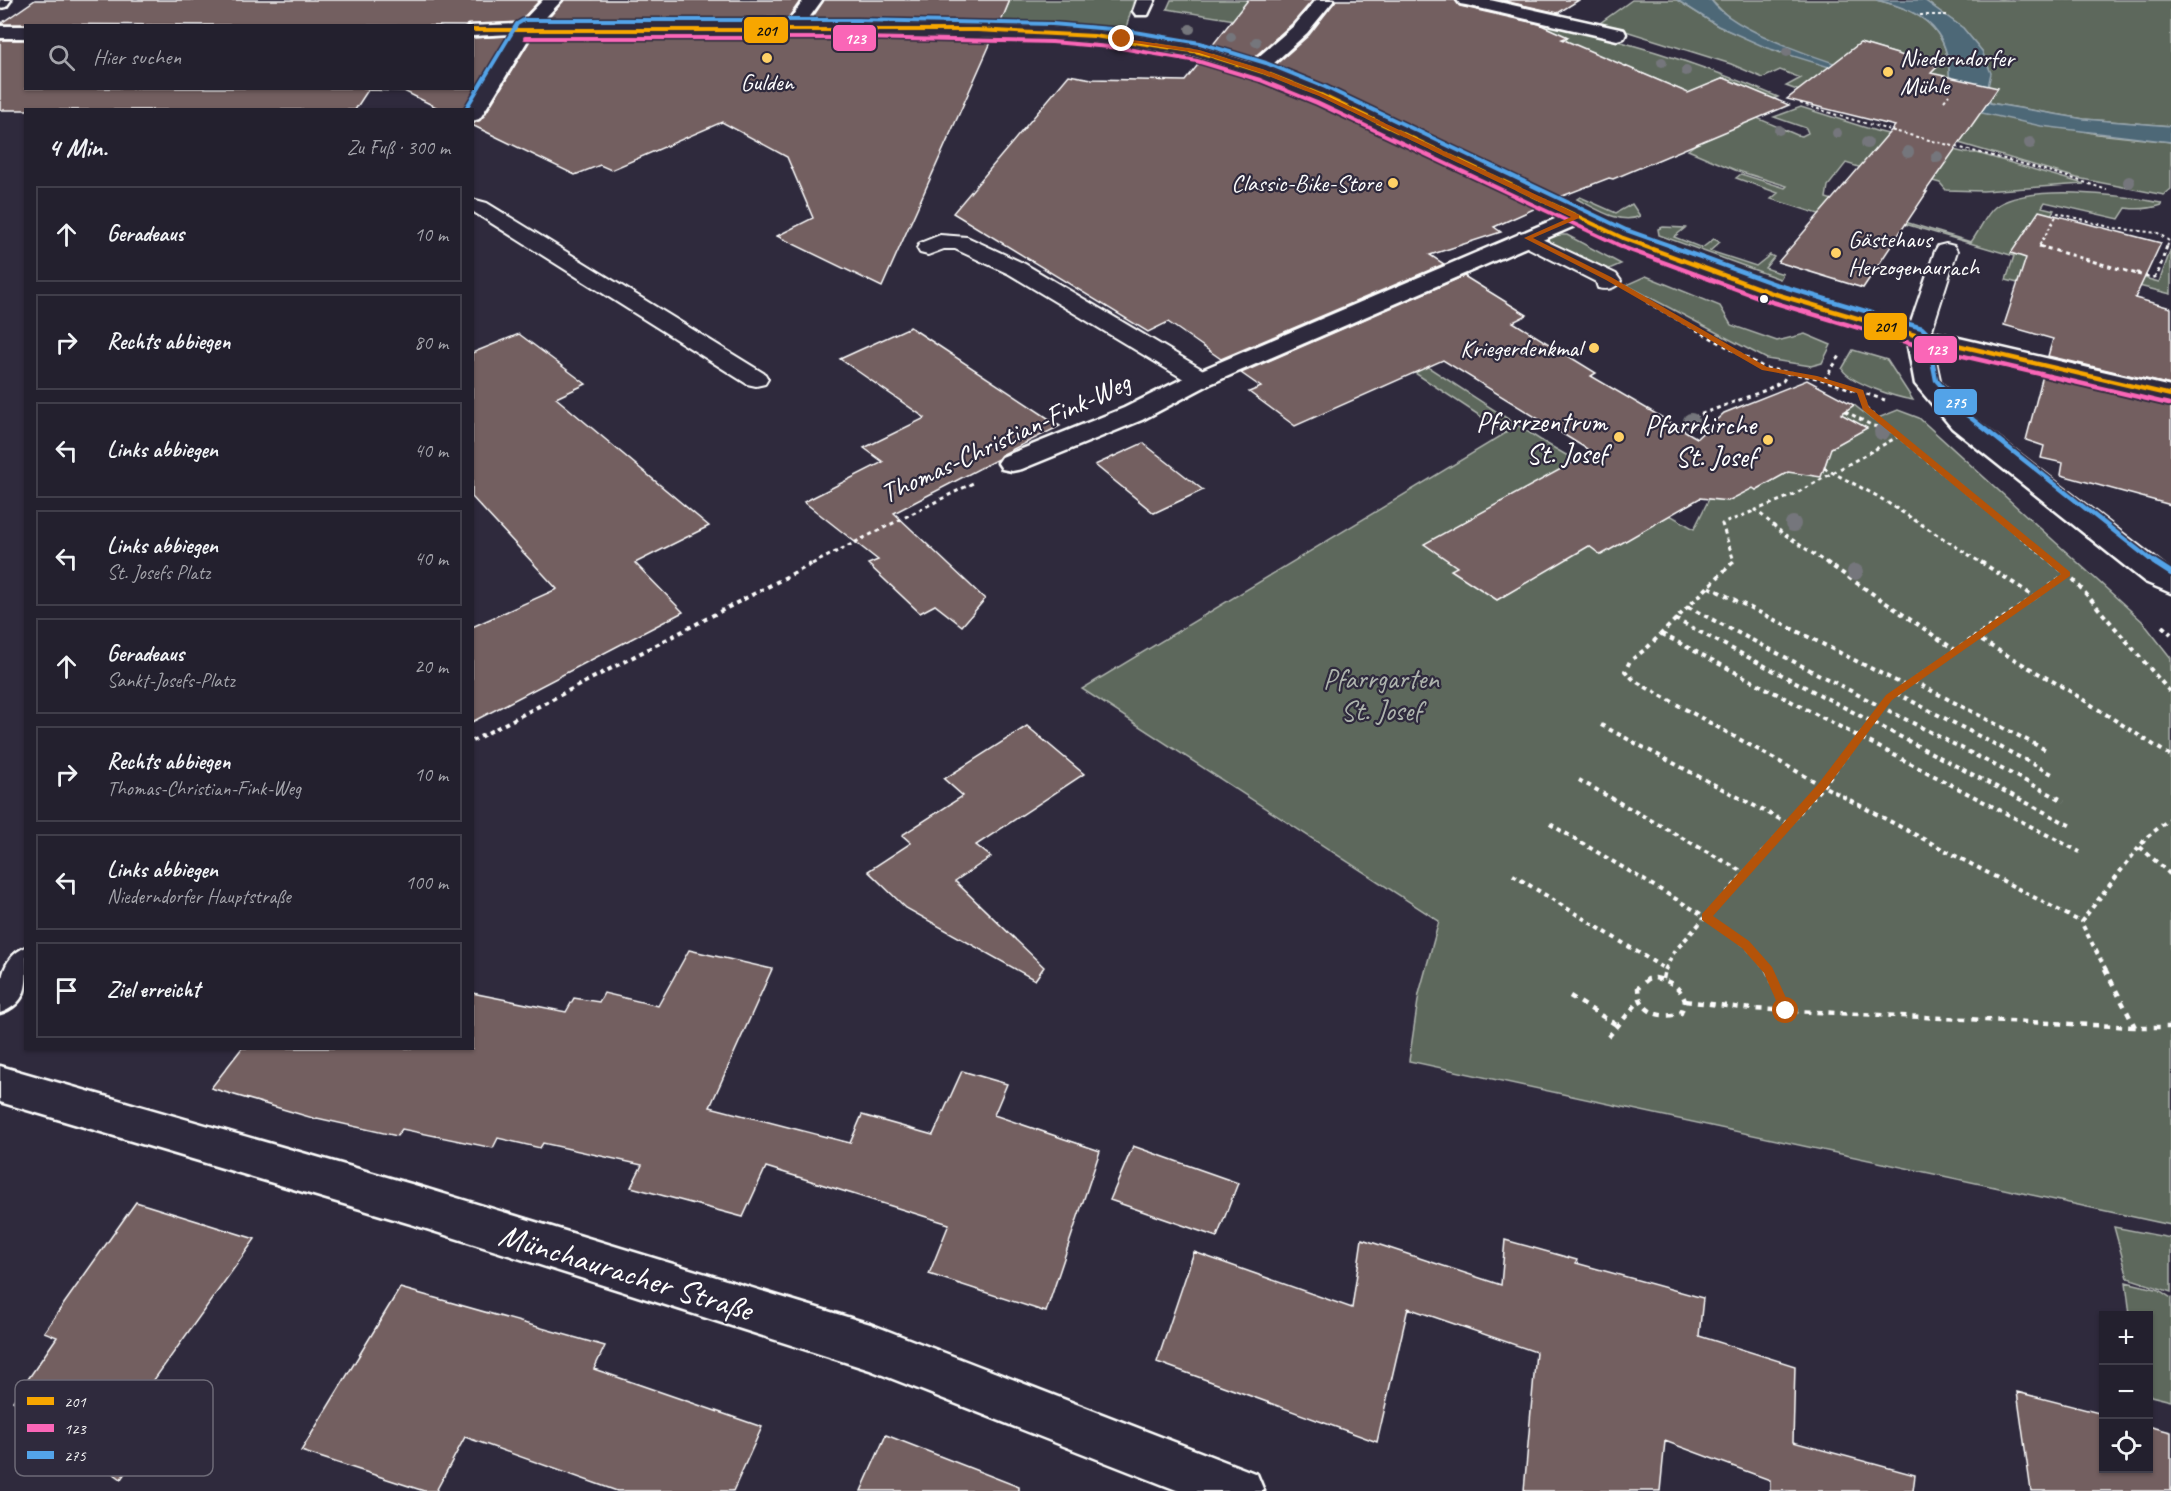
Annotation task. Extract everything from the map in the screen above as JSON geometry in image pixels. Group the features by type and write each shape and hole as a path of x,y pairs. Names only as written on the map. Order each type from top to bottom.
{"street":[{"path":"474,112 525,29 553,0"},
{"path":"792,29 813,0"},
{"path":"1256,69 1301,29 1325,0"},
{"path":"1466,0 1617,34"},
{"path":"474,30 977,30 1094,36 1199,52 1256,69 1321,95 1623,238 1772,293 1826,311 1918,336 2171,395"},
{"path":"0,32 24,32"},
{"name":"Thomas-Christian-Fink-Weg","path":"1012,463 1133,414 1201,379 1576,217"},
{"path":"1918,336 1928,384 1961,422 2166,585"},
{"path":"0,997 24,965"},
{"name":"Münchauracher Straße","path":"0,1084 411,1204 870,1347 1240,1491"}],"lane":[{"path":"474,206 480,207 756,379"},
{"path":"1527,238 1608,282"},
{"path":"928,248 940,242 959,242 1017,269 1201,379"},
{"path":"1918,336 1946,251"}],"path":[{"path":"1920,15 1947,15"},
{"path":"1944,101 1949,95"},
{"path":"1800,103 1870,125 1996,156 2107,190"},
{"path":"2058,213 2113,228 2158,233 2169,241 2157,276 2152,278 2138,273 2105,265 2039,246 2058,213"},
{"path":"1608,282 1765,368 1824,380 1879,397"},
{"path":"1824,380 1844,348"},
{"path":"1686,420 1766,390 1783,381 1788,373"},
{"path":"1860,392 1865,408 2067,574 2171,693"},
{"path":"1845,411 1873,426 1892,430"},
{"path":"1899,436 1793,495 1722,524 1734,561 1662,634 1630,661 1625,671 1635,681 1822,786 2081,922 2135,1027"},
{"name":"Thomas-Christian-Fink-Weg","path":"474,740 726,607 1012,463"},
{"path":"1824,468 1877,496 2036,597"},
{"path":"1756,510 1781,532 1955,650"},
{"path":"1663,979 1665,969 1674,952 1822,786 1882,706 1955,650 2067,574"},
{"path":"1709,587 1906,686"},
{"path":"1688,607 2064,801"},
{"path":"1675,619 2073,826"},
{"path":"1662,634 2080,852"},
{"path":"1975,637 2068,690 2171,756"},
{"path":"1913,681 2046,750"},
{"path":"1896,693 2054,775"},
{"path":"1600,725 1788,824"},
{"path":"1579,780 1745,873"},
{"path":"2081,922 2140,847 2171,818"},
{"path":"1550,824 1706,917 1746,944 1768,970 1786,1011"},
{"path":"2140,847 2171,875"},
{"path":"1514,875 1665,969"},
{"path":"1647,979 1663,979 1676,985 1685,1001 1681,1013 1667,1017 1651,1012 1640,1000 1638,988 1642,982 1647,979"},
{"path":"1570,996 1618,1026"},
{"path":"1608,1037 1640,1000"},
{"path":"1685,1001 1786,1011 2135,1027 2171,1026"}],"green space":[{"path":"1010,0 1134,0 1126,28 1001,21"},
{"path":"1171,0 1248,0 1296,17 1289,29 1167,9"},
{"path":"1632,0 1677,0 1718,26 1781,53 1729,18 1711,0 1876,0 1909,11 1933,27 1946,52 1949,87 1922,82 1938,66 1860,43 1837,61 1830,102 1786,86 1801,78 1780,70 1763,78 1731,64 1600,23"},
{"path":"1924,0 2171,0 2171,126 2084,119 1990,103 1982,51 1963,28"},
{"path":"1526,20 1623,42 1686,61 1747,84 1778,97 1773,99 1724,78 1694,91 1797,135 1802,136 1808,133 1806,128 1774,117 1801,107 1876,131 1966,153 1977,153 2084,184 1983,191 1946,190 1940,183 1896,171 1890,177 1846,163 1828,186 1826,198 1971,242 1988,214 1995,207 2029,195 2100,194 2161,203 2162,205 2148,208 2126,208 2119,219 2045,202 2042,207 2054,210 2034,243 2036,248 2159,282 2171,249 2171,294 2027,258 2018,283 2006,280 2014,256 1837,204 1825,216 1771,199 1778,193 1736,178 1741,174 1785,188 1787,186 1735,170 1688,150 1728,119 1687,105 1673,116 1632,100 1513,39 1512,27 1558,41 1567,38 1547,28 1517,21","holes":["1634,70 1682,90 1655,101 1608,81"]},
{"path":"1915,94 2097,134 2171,142 2171,189 2164,195 2077,178 1959,143"},
{"path":"1580,197 1616,213 1632,204 1640,216 1624,219 1616,217 1577,199"},
{"path":"1663,227 1685,228 1674,237 1702,248 1714,239 1720,242 1710,251 1756,266 1770,255 1774,257 1765,268 1783,274 1780,279 1659,235 1658,229"},
{"path":"1556,235 1567,235 1621,264 1602,272 1547,242 1549,238"},
{"path":"1646,276 1720,306 1731,325 1777,341 1805,334 1831,345 1822,363 1811,366 1767,359 1626,285"},
{"name":"Pfarrgarten St. Josef","path":"1365,340 1391,343 1542,441 1694,529 1709,499 1728,501 1743,482 1756,490 1790,471 1824,468 1827,460 1826,451 1866,428 1841,414 1854,405 1873,420 1898,410 1919,418 2142,621 2171,658 2171,1225 1409,1061 1419,994 1439,921 1082,689 1506,433"},
{"path":"1853,350 1887,360 1913,400 1875,389 1847,374 1842,369"},
{"path":"2114,1227 2171,1238 2171,1292 2128,1278"},
{"path":"2126,1282 2159,1290 2171,1298 2171,1401 2153,1396 2153,1311 2130,1311"}],"water":[{"path":"1677,0 1711,0 1723,12 1763,36 1837,64 1885,77 1949,87 1946,52 1933,27 1909,11 1876,0 1924,0 1963,28 1982,51 1991,73 1988,87 1990,103 2084,119 2171,126 2171,142 2041,126 1973,111 1767,48 1718,26"}],"building":[{"path":"35,0 540,0 519,22 474,25 0,24"},
{"path":"564,0 801,0 786,21 546,21"},
{"path":"824,0 1010,0 1000,24 810,21"},
{"path":"1248,0 1313,0 1293,23 1251,60 1211,47"},
{"path":"1336,0 1455,0 1460,6 1539,24 1568,37 1562,39 1688,93 1724,78 1789,105 1613,179 1609,178 1560,197 1329,89 1273,67 1309,35"},
{"path":"1500,0 1579,0 1558,13"},
{"path":"509,36 464,108 438,108 404,91 368,90 474,90 474,38"},
{"path":"532,37 858,37 992,40 882,287 777,236 813,218 787,157 722,122 611,170 600,165 575,175 474,126 484,116"},
{"path":"0,40 24,40 24,90 368,90 356,108 24,108 24,110 0,110"},
{"path":"1860,43 1938,66 1931,73 1998,88 1925,192 1927,192 1863,288 1778,262 1895,126 1787,99"},
{"path":"1201,61 1255,78 1313,101 1536,208 1494,227 1501,232 1430,255 1444,264 1221,359 1168,322 1148,332 953,213 1069,75 1092,79 1185,81"},
{"path":"2039,211 2161,243 2135,298 2171,308 2171,385 2048,356 2053,339 2004,325 2026,258 2011,253"},
{"path":"1464,276 1527,315 1513,322 1596,373 1591,376 1697,438 1724,413 1807,380 1854,405 1841,414 1867,428 1831,448 1821,477 1788,472 1756,490 1753,488 1728,501 1700,498 1601,555 1589,546 1497,600 1451,570 1457,567 1424,544 1592,452 1443,360 1295,426 1249,392 1261,387 1241,373"},
{"path":"910,327 1060,426 894,513 985,599 962,626 935,605 920,613 868,564 878,560 804,502 883,462 864,448 925,418 840,359"},
{"path":"519,334 586,384 556,398 709,526 635,563 683,612 474,721 474,626 557,589 474,499 474,352"},
{"path":"2043,375 2171,405 2171,505 2061,475 2063,463 2041,458 2044,446 2026,440"},
{"path":"1143,443 1203,490 1154,513 1095,465"},
{"path":"1027,726 1084,774 976,845 991,857 955,881 1044,967 1035,980 906,908 868,871 911,843 902,835 963,796 944,779"},
{"path":"689,950 772,969 710,1107 850,1143 862,1115 933,1135 962,1071 1007,1084 994,1115 1100,1151 1046,1312 929,1274 949,1224 766,1167 743,1217 631,1187 642,1165 543,1143 540,1148 498,1138 493,1148 402,1129 397,1136 316,1119 211,1088 240,1050 474,1050 474,993 566,1012 574,998 599,1002 604,993 658,1006"},
{"path":"1133,1146 1238,1183 1217,1237 1110,1200"},
{"path":"136,1202 255,1239 154,1380 27,1380 57,1337 44,1332"},
{"path":"1362,1239 1501,1285 1505,1240 1577,1260 1576,1263 1703,1298 1699,1336 1795,1366 1793,1442 1915,1475 1913,1491 1770,1491 1770,1480 1665,1441 1660,1491 1524,1491 1536,1352 1408,1308 1377,1442 1157,1362 1194,1252 1352,1308"},
{"path":"400,1288 605,1346 594,1369 762,1427 733,1491 617,1491 465,1437 436,1491 424,1491 301,1451"},
{"path":"2017,1392 2099,1413 2099,1473 2153,1473 2153,1427 2171,1432 2171,1491 2031,1491"},
{"path":"886,1435 1019,1487 1019,1491 861,1491"}],"transit line":[{"name":"275","path":"466,108 517,24 524,20 858,20 1052,24 1123,30 1200,43 1266,63 1325,87 1626,230 1775,284 1922,328 1927,333 1936,380 1967,415 2160,567 2171,573"},
{"name":"201","path":"474,30 977,30 1094,36 1199,52 1263,72 1321,95 1623,238 1772,293 1918,336 2171,395"},
{"name":"123","path":"525,38 858,38 1052,42 1121,48 1197,61 1260,80 1317,103 1619,246 1769,301 1916,345 2169,404"}],"place":[{"name":"Gulden","path":"767,58"},
{"name":"Niederndorfer Mühle","path":"1888,72"},
{"name":"Classic-Bike-Store","path":"1393,183"},
{"name":"Gästehaus Herzogenaurach","path":"1836,253"},
{"name":"Kriegerdenkmal","path":"1594,348"},
{"name":"Pfarrzentrum St. Josef","path":"1619,437"},
{"name":"Pfarrkirche St. Josef","path":"1768,440"}],"route":[{"path":"1122,39 1199,52 1263,72 1321,95 1576,217 1527,238 1608,279 1765,368 1817,378 1860,392 1865,408 1877,419 2067,574 1889,698 1822,786 1706,917 1746,944 1768,970 1786,1011"}]}
